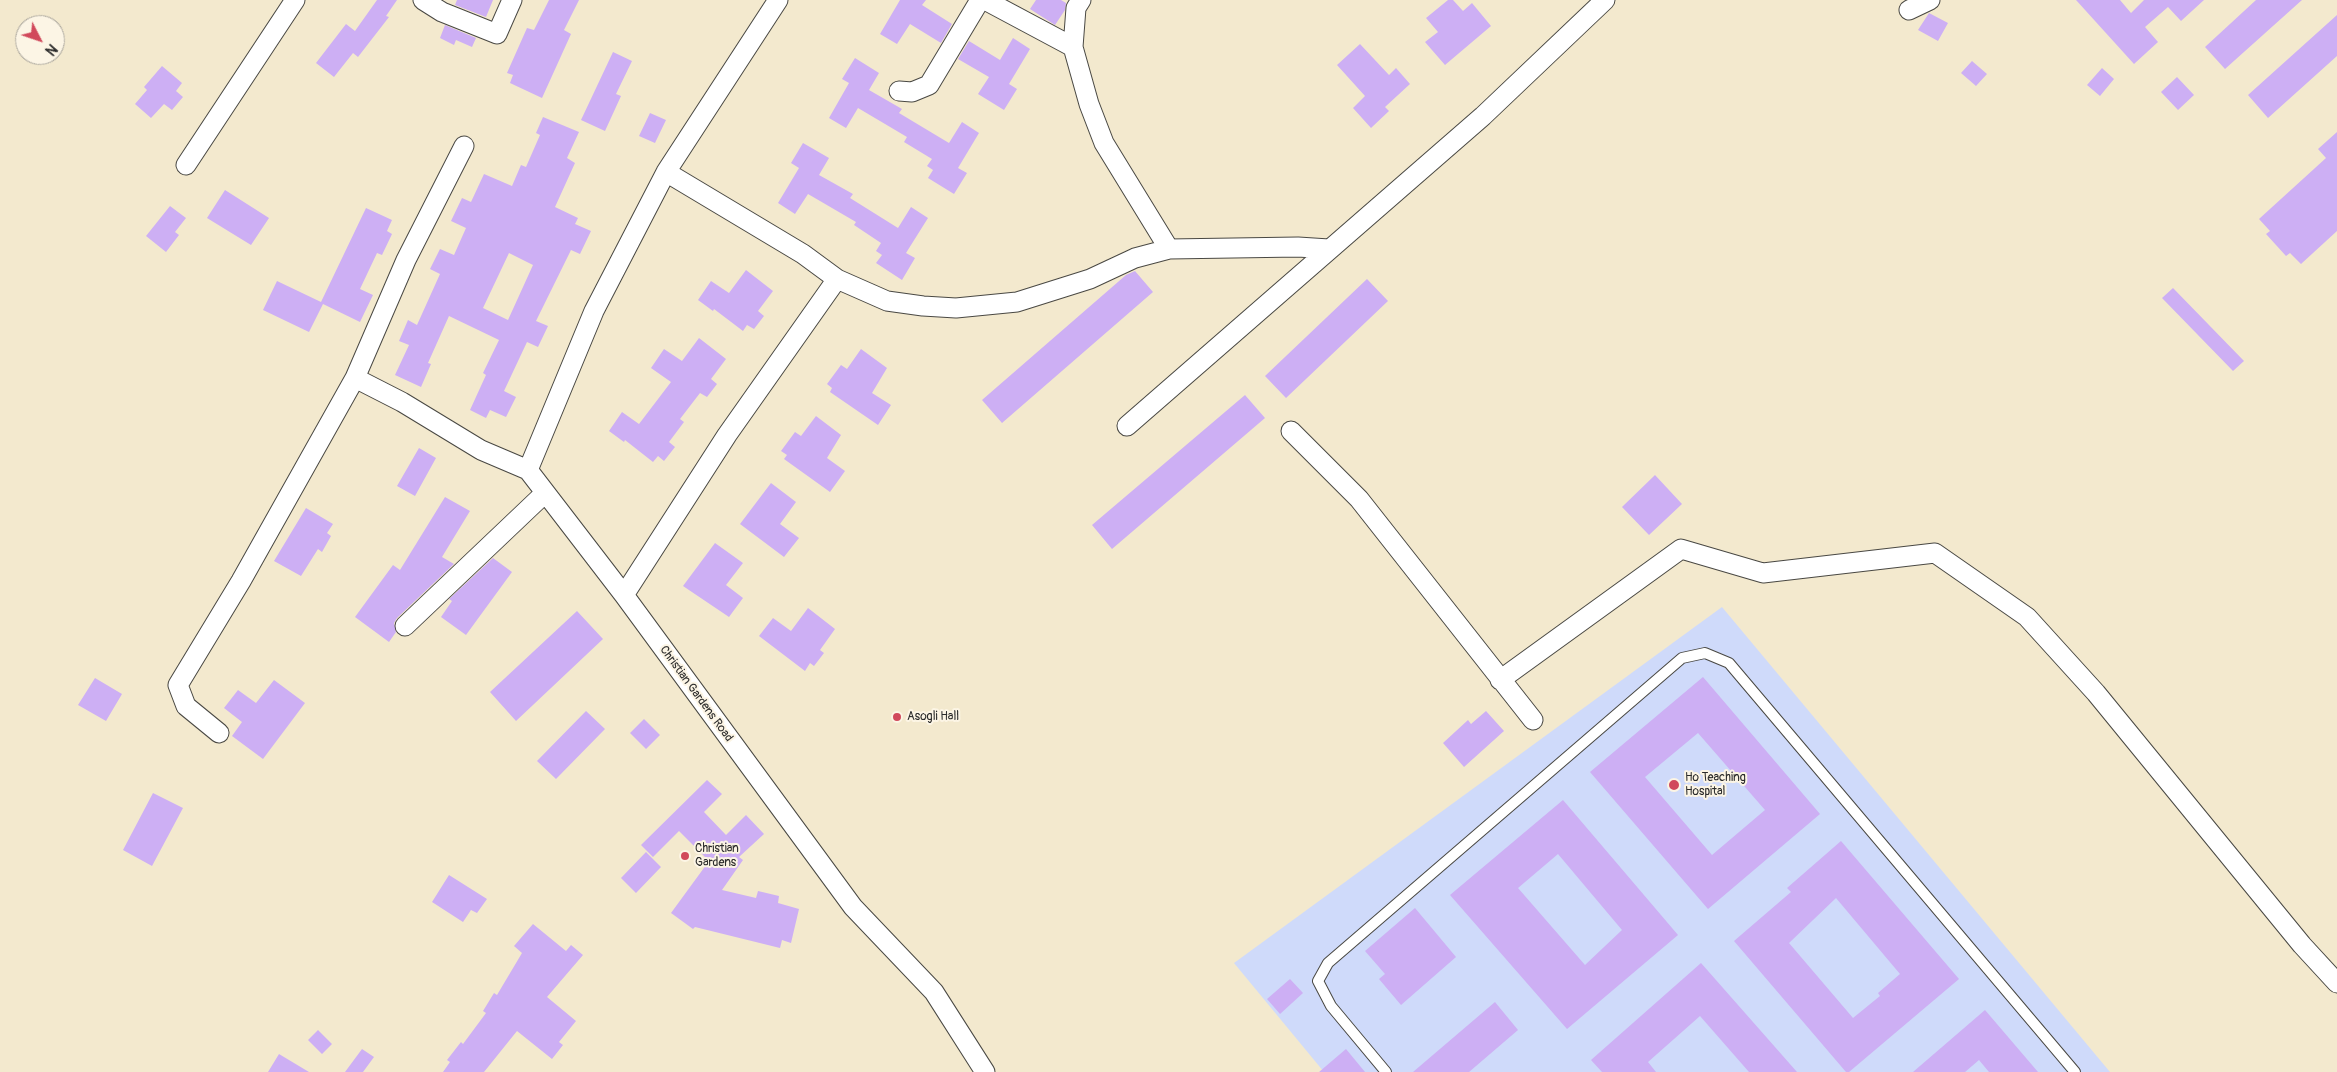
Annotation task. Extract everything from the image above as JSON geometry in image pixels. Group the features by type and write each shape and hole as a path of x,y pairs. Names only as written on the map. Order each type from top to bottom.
{"street":[{"path":"186,165 295,0"},
{"path":"423,0 442,12 496,34 512,0"},
{"path":"355,378 402,402 481,450 528,470 594,311 666,172 778,0"},
{"path":"899,91 912,92 929,85 980,0"},
{"path":"985,0 1073,47"},
{"path":"1081,0 1076,8 1073,47 1089,104 1104,143 1169,248"},
{"path":"1127,426 1483,116 1605,0"},
{"path":"1908,10 1930,0"},
{"path":"219,733 186,706 178,685 241,581 355,378 406,260 464,146"},
{"path":"666,172 803,254 838,279 886,301 956,308 1017,302 1090,279 1135,258 1169,248 1298,247 1329,249"},
{"path":"624,595 727,435 838,279"},
{"path":"1291,432 1359,499 1533,720"},
{"name":"Christian Gardens Road","path":"528,470 624,595 852,907 934,992 985,1072"},
{"path":"405,626 544,493"},
{"path":"1500,680 1681,549 1763,573 1935,553 2027,617 2096,693 2302,945 2337,983"}],"lane":[{"path":"1386,1072 1331,1006 1318,981 1328,963 1682,658 1705,653 1730,663 2075,1072"}],"shaded area":[{"name":"Ho Teaching Hospital","path":"1722,607 2110,1072 1324,1072 1234,963"}],"building":[{"path":"377,0 397,0 386,16 389,17 358,57 353,53 334,77 316,63 346,24 355,31"},
{"path":"457,0 493,0 486,17 455,5"},
{"path":"549,0 579,0 564,30 571,34 542,98 510,83 513,75 507,73 527,28 534,30"},
{"path":"900,0 926,0 922,5 952,24 941,43 910,24 897,44 880,34"},
{"path":"1036,0 1061,0 1066,3 1065,10 1055,25 1030,9"},
{"path":"1448,0 1453,0 1463,11 1472,3 1491,26 1445,65 1425,42 1438,32 1426,18"},
{"path":"2076,0 2120,0 2131,13 2144,0 2204,0 2181,21 2168,7 2145,27 2158,42 2134,64"},
{"path":"2256,0 2302,0 2225,69 2205,47"},
{"path":"1929,13 1948,23 1938,41 1918,30"},
{"path":"2337,15 2337,56 2268,118 2248,95"},
{"path":"445,25 476,38 472,47 456,40 454,45 440,38"},
{"path":"1013,38 1030,49 1009,84 1017,89 1004,110 978,94 989,77 958,59 969,41 1000,60"},
{"path":"1360,44 1389,75 1396,68 1410,84 1385,107 1389,111 1371,128 1353,108 1365,96 1337,65"},
{"path":"613,52 632,61 616,94 621,96 605,131 581,120"},
{"path":"855,58 879,73 869,90 902,109 899,113 949,143 962,122 979,133 958,168 967,173 954,194 928,178 933,170 927,166 932,159 904,142 907,137 858,108 846,128 829,118 849,83 842,79"},
{"path":"1972,61 1987,74 1976,86 1961,73"},
{"path":"162,66 182,83 176,91 183,97 172,110 164,104 151,118 135,104 147,90 144,87"},
{"path":"2102,68 2114,79 2100,96 2087,85"},
{"path":"2177,77 2194,95 2178,110 2161,92"},
{"path":"650,113 666,120 655,143 639,136"},
{"path":"543,117 579,132 567,158 575,163 555,207 578,218 575,224 591,231 580,254 571,250 536,321 548,326 538,347 527,342 504,391 516,397 506,417 490,410 486,418 470,410 486,375 483,373 499,340 449,316 428,363 431,364 421,387 395,375 409,345 399,341 408,320 417,325 440,274 430,269 440,249 454,255 466,228 451,221 462,198 471,202 484,174 512,186 521,165 526,167 540,135 536,133","holes":["509,253 533,265 508,320 483,308"]},
{"path":"2337,132 2337,231 2301,264 2290,253 2286,256 2266,234 2270,231 2259,219 2326,158 2318,149"},
{"path":"803,143 829,158 819,175 853,194 850,198 898,228 911,207 928,218 906,253 915,258 902,280 876,263 882,255 876,251 881,243 854,225 856,222 808,194 795,214 778,203 799,168 791,163"},
{"path":"225,190 269,218 251,245 207,218"},
{"path":"170,206 186,218 175,232 179,235 166,252 146,236"},
{"path":"366,208 392,220 387,231 392,234 382,255 377,253 360,289 373,295 360,322 323,304 309,332 263,310 277,281 321,302"},
{"path":"746,270 773,291 758,311 764,316 754,329 747,325 743,331 714,309 713,311 698,300 711,281 729,293"},
{"path":"1135,271 1153,292 1002,423 982,400 1126,275"},
{"path":"1367,279 1388,301 1286,398 1265,376"},
{"path":"2173,288 2244,361 2233,371 2162,298"},
{"path":"699,338 726,359 711,379 717,384 707,397 700,393 680,419 684,422 669,442 675,447 664,461 658,456 653,462 625,440 624,442 609,431 622,412 639,424 671,382 651,368 664,349 682,361"},
{"path":"861,349 887,368 872,393 891,405 878,425 830,392 832,388 827,384 841,365 847,369"},
{"path":"1245,395 1265,418 1112,549 1092,525"},
{"path":"816,416 841,435 827,458 845,471 830,492 784,459 787,455 781,451 795,432 801,436"},
{"path":"419,448 436,458 415,496 397,486"},
{"path":"1655,475 1682,504 1649,535 1622,507"},
{"path":"771,483 796,502 780,524 799,538 784,557 740,524"},
{"path":"445,497 470,511 442,557 454,564 397,618 394,623 396,632 389,642 355,617 393,565 400,570"},
{"path":"306,508 333,524 327,533 331,536 322,552 318,549 301,576 274,561"},
{"path":"715,543 743,563 726,585 743,598 729,617 683,586"},
{"path":"493,558 512,572 466,635 441,617 452,601 449,599"},
{"path":"808,608 835,629 820,650 824,653 814,666 810,663 805,671 759,636 773,618 791,631"},
{"path":"577,611 603,639 516,721 490,692"},
{"path":"1703,677 1820,814 1708,909 1590,772","holes":["1698,733 1765,810 1712,855 1645,777"]},
{"path":"95,678 122,694 106,721 78,705"},
{"path":"274,680 305,703 263,759 232,736 242,722 224,708 238,690 256,703"},
{"path":"586,711 605,729 556,779 537,761"},
{"path":"1486,711 1504,731 1464,767 1443,743 1468,720 1471,724"},
{"path":"644,719 660,735 646,749 630,733"},
{"path":"707,780 722,794 704,812 726,835 746,815 764,834 739,857 743,860 722,890 756,898 758,891 779,896 778,903 799,909 791,943 782,940 780,948 695,927 693,929 671,913 709,861 679,831 653,857 641,845"},
{"path":"153,793 183,808 152,866 123,850"},
{"path":"1563,800 1678,935 1567,1029 1450,895","holes":["1558,854 1622,930 1585,965 1518,888"]},
{"path":"1841,841 1959,979 1849,1072 1846,1072 1734,941 1791,892 1787,888","holes":["1836,898 1900,974 1878,993 1880,996 1853,1018 1789,943"]},
{"path":"646,852 661,867 636,893 621,878"},
{"path":"449,875 487,899 477,913 471,910 463,922 432,902"},
{"path":"1415,908 1456,957 1401,1005 1379,979 1385,974 1365,951"},
{"path":"533,924 566,951 571,945 583,955 547,997 576,1021 559,1042 563,1045 552,1059 517,1031 484,1072 443,1072 450,1062 447,1060 461,1042 463,1044 486,1013 483,1011 494,993 497,995 522,953 514,946"},
{"path":"1701,963 1797,1072 1749,1072 1700,1016 1648,1062 1656,1072 1602,1072 1591,1060"},
{"path":"1290,979 1303,993 1280,1014 1267,999"},
{"path":"1495,1002 1518,1030 1469,1072 1413,1072"},
{"path":"1985,1010 2038,1072 1989,1072 1979,1060 1965,1072 1913,1072"},
{"path":"318,1030 332,1044 322,1054 308,1040"},
{"path":"362,1049 374,1057 363,1072 345,1072"},
{"path":"1346,1049 1365,1072 1319,1072"},
{"path":"279,1054 309,1072 268,1072"}],"place":[{"name":"Asogli Hall","path":"897,717"},
{"name":"Ho Teaching Hospital","path":"1674,785"},
{"name":"Christian Gardens","path":"685,856"}]}
